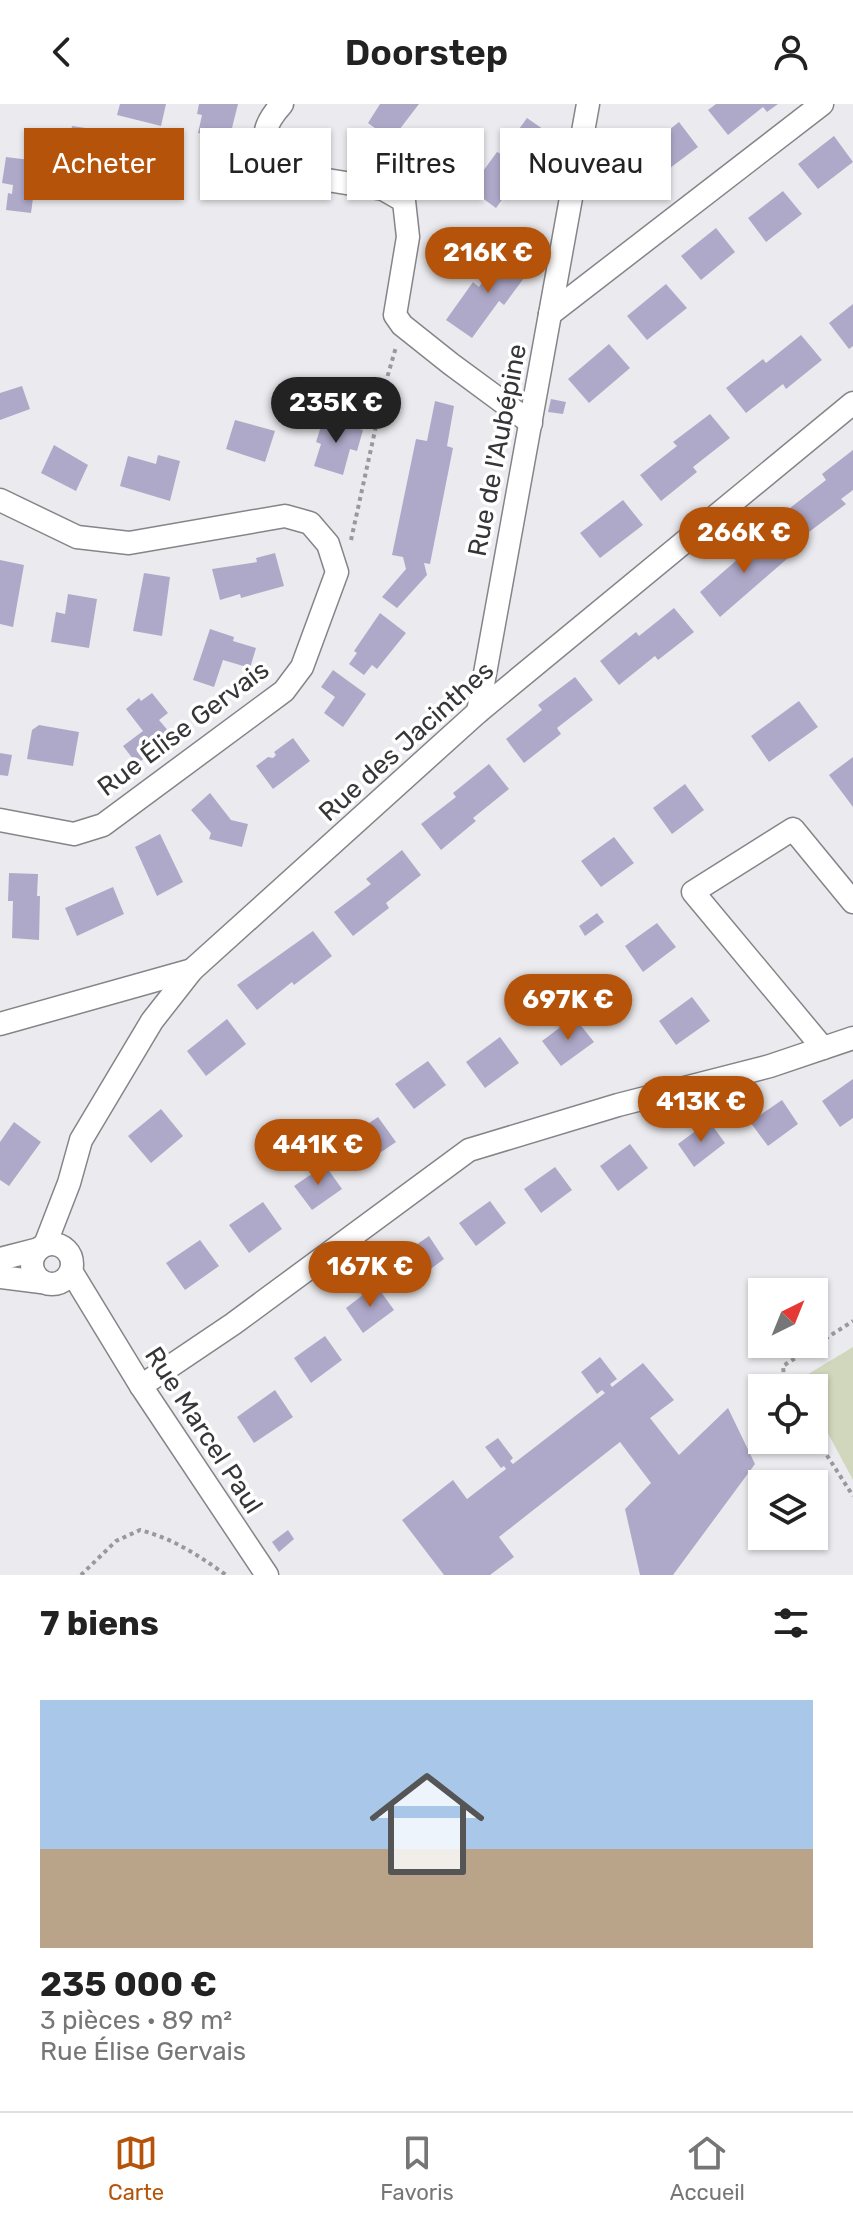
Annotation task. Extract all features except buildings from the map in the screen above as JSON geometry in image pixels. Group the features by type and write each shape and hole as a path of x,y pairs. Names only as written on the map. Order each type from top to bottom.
{"street":[{"path":"282,104 268,119 264,146 270,166 284,173 383,189 404,201 408,237 395,315 402,325 531,423"},
{"name":"Rue de l'Aubépine","path":"478,712 588,104"},
{"path":"550,314 822,104"},
{"name":"Rue des Jacinthes","path":"53,1264 81,1140 152,1021 192,970 478,712 853,403"},
{"path":"0,500 77,537 129,543 285,516 310,523 328,544 337,572"},
{"name":"Rue Élise Gervais","path":"0,820 74,834 103,825 284,691 302,667 337,572"},
{"path":"823,1048 693,892 793,829 853,902"},
{"path":"0,1024 192,970"},
{"path":"141,1386 233,1324 469,1150 618,1105 770,1066 853,1038"},
{"path":"0,1259 53,1264"},
{"name":"Rue Marcel Paul","path":"0,1277 53,1264 96,1314 267,1575"}],"path":[{"path":"337,572 348,550 385,385 402,325"},
{"path":"784,1374 783,1366 853,1321"},
{"path":"826,1454 853,1496"},
{"path":"81,1575 116,1541 140,1530 167,1538 194,1552 226,1575"}],"green space":[{"path":"853,1347 853,1480 828,1433 828,1374 808,1374"}]}
